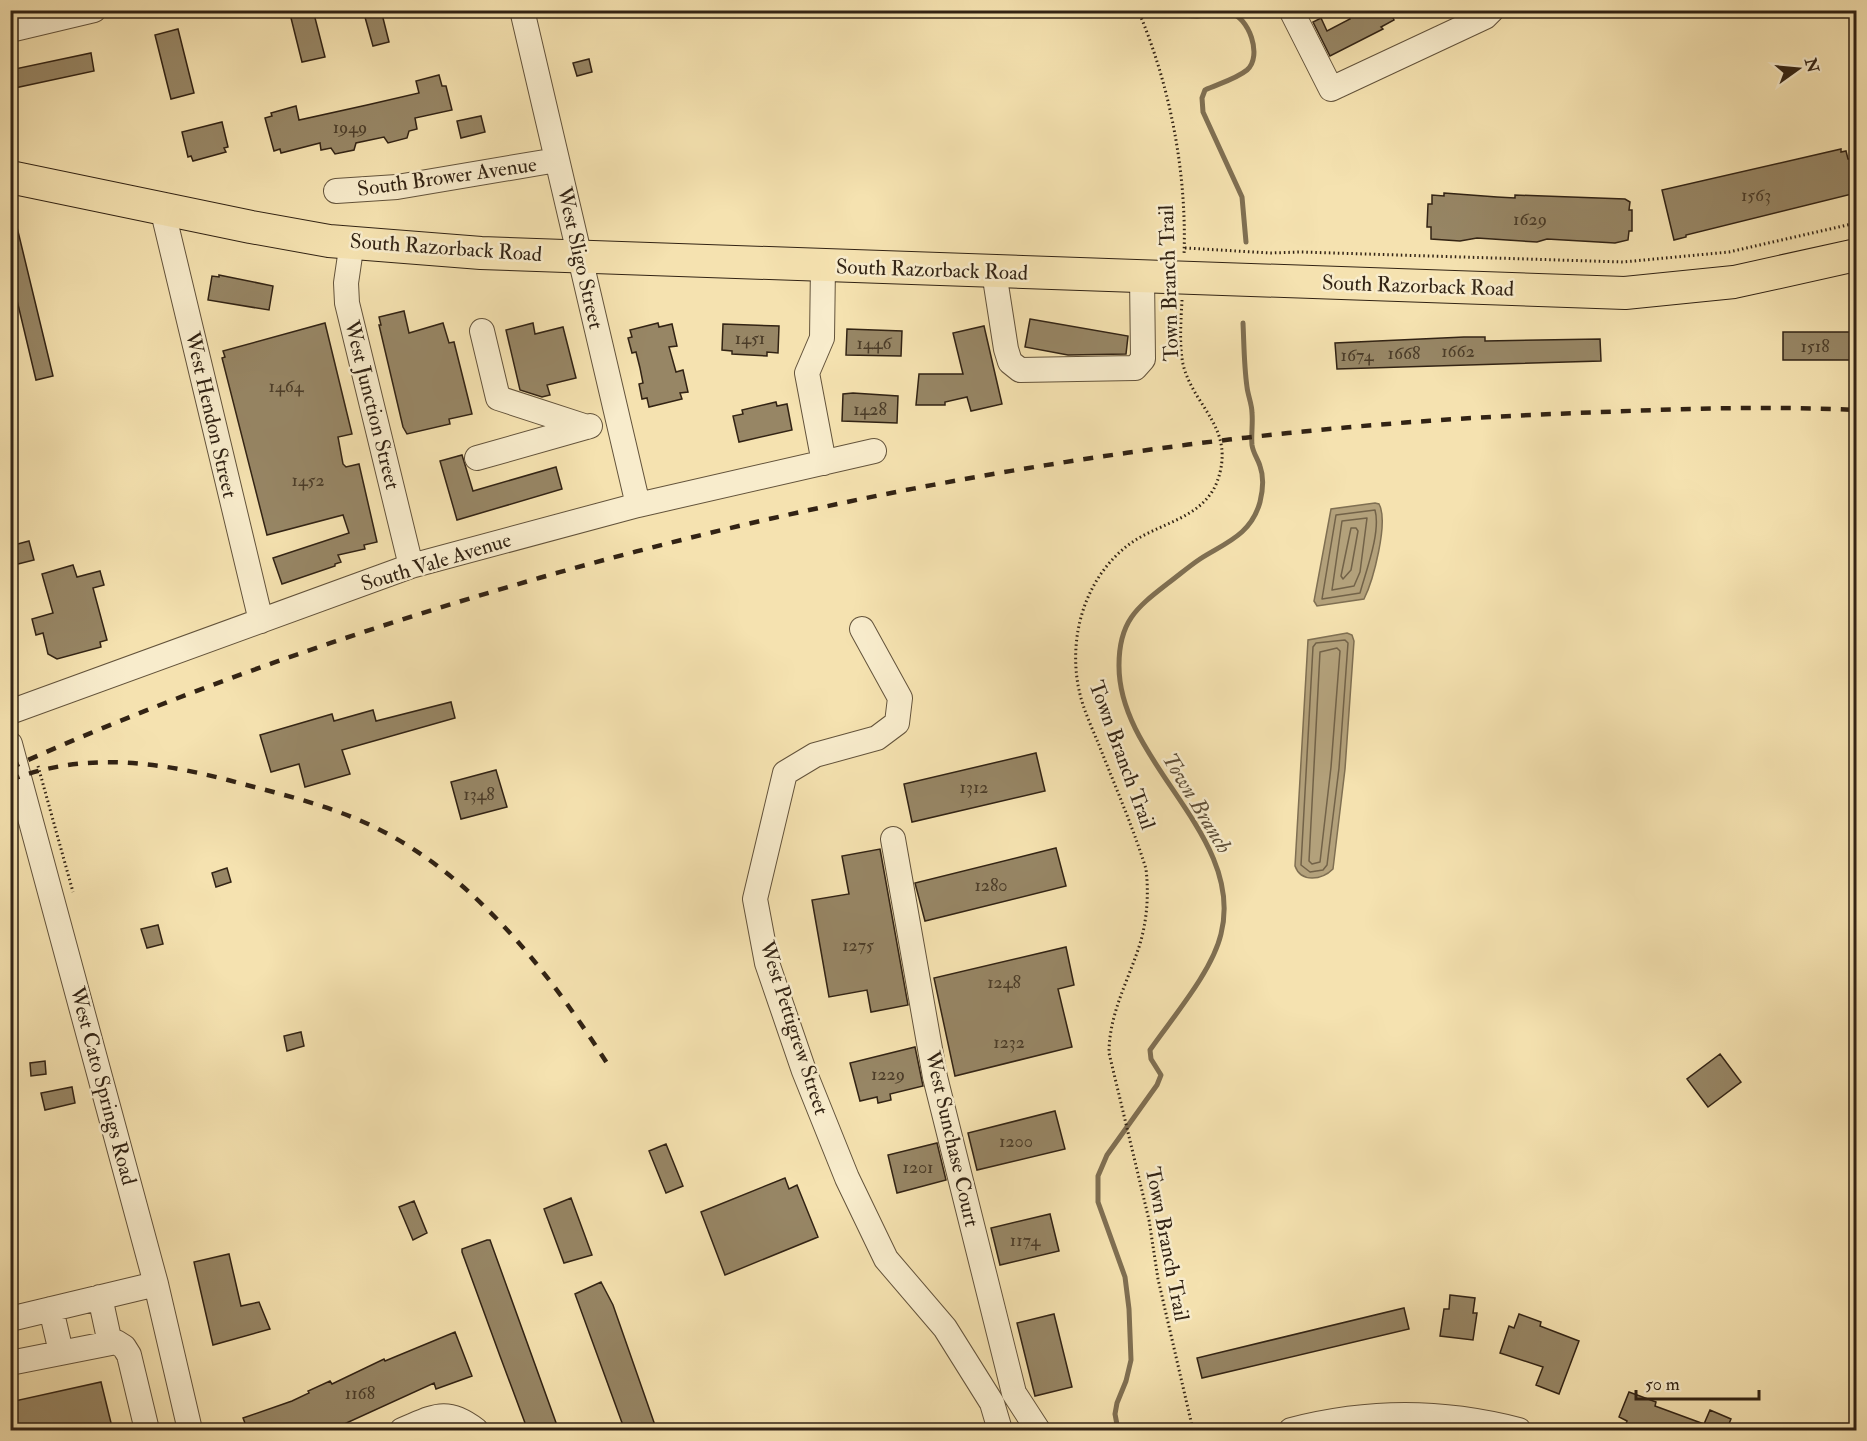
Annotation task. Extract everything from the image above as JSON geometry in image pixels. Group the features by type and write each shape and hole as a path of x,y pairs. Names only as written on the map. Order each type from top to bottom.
{"main road":[{"name":"South Razorback Road","path":"10,177 251,227 352,242 481,253 1142,276 1184,263 1625,293 1734,282 1857,255"}],"street":[{"path":"10,30 94,10"},
{"name":"West Sligo Street","path":"522,10 638,505"},
{"path":"1291,10 1331,89 1485,18 1491,10"},
{"name":"South Brower Avenue","path":"336,191 397,187 557,160"},
{"name":"West Hendon Street","path":"162,208 261,621"},
{"name":"West Junction Street","path":"352,242 346,283 347,303 411,566"},
{"path":"823,266 822,338 807,373 824,463"},
{"path":"994,272 1006,349 1010,362 1020,370 1135,368 1143,359 1142,276"},
{"path":"482,331 498,398 587,427"},
{"path":"477,458 618,418"},
{"name":"South Vale Avenue","path":"10,712 411,566 638,505 874,451"},
{"name":"West Pettigrew Street","path":"862,629 900,698 897,723 877,738 815,755 785,773 755,899 768,963 804,1071 847,1178 886,1259 945,1328 992,1403 1000,1431"},
{"name":"West Cato Springs Road","path":"10,744 156,1284 190,1431"},
{"name":"West Sunchase Court","path":"893,839 938,1088 1014,1393 1038,1431"},
{"path":"10,1319 156,1284"},
{"path":"100,1297 110,1343"},
{"path":"51,1309 61,1352"},
{"path":"10,1363 116,1342 124,1347 129,1355 147,1431"},
{"path":"402,1431 440,1414 460,1418 476,1431"},
{"path":"1291,1431 1341,1419 1391,1414 1474,1419 1519,1431"}],"path":[{"name":"Town Branch Trail","path":"1138,10 1159,69 1170,115 1179,172 1184,263 1184,364 1196,393 1218,427 1221,461 1217,482 1207,500 1194,512 1148,532 1126,546 1095,582 1077,630 1075,657 1079,690 1138,843 1147,880 1148,892 1139,945 1109,1030 1109,1053 1149,1220 1158,1279 1193,1431"},
{"path":"1184,263 1301,252 1623,262 1729,252 1857,223"}],"water":[{"path":"1379,504 1382,513 1381,537 1372,579 1364,599 1317,606 1314,601 1331,509"},
{"path":"1347,633 1352,635 1354,641 1345,769 1333,869 1323,876 1312,878 1302,875 1295,866 1308,640"}],"building":[{"path":"289,10 313,10 325,57 302,62"},
{"path":"363,10 381,10 389,42 373,46"},
{"path":"1345,10 1389,10 1394,20 1381,27 1383,29 1330,56 1313,22 1321,18 1327,31 1350,19"},
{"path":"178,29 194,93 171,99 155,35"},
{"path":"91,53 94,71 10,89 10,70"},
{"path":"589,59 592,72 577,76 573,63"},
{"path":"439,75 442,86 446,86 452,110 415,118 417,129 409,131 407,138 388,143 384,137 356,143 354,150 335,154 331,148 321,150 320,143 281,153 280,149 274,151 265,118 272,116 271,113 296,106 299,120 367,105 419,93 416,81"},
{"path":"481,116 485,132 461,138 457,121"},
{"path":"222,122 228,147 224,148 226,152 193,161 191,156 188,157 182,132"},
{"path":"1841,149 1841,152 1846,151 1848,159 1851,159 1856,193 1686,235 1686,237 1674,240 1662,190"},
{"path":"1444,193 1515,198 1515,195 1625,199 1630,202 1629,210 1632,210 1632,231 1629,231 1628,240 1615,243 1547,239 1537,242 1477,238 1460,241 1431,239 1431,227 1427,227 1428,204 1432,204 1432,195 1444,196"},
{"path":"15,219 53,376 36,380 10,271 10,220"},
{"path":"219,275 273,286 269,310 208,300 212,276 219,277"},
{"path":"404,311 409,333 443,323 449,343 454,342 472,414 449,419 450,424 407,434 403,427 379,325 381,325 379,317"},
{"path":"1030,319 1128,336 1126,354 1068,355 1025,347"},
{"path":"325,323 352,434 338,437 343,464 346,467 359,464 377,542 364,545 365,549 338,555 341,562 335,566 282,584 273,558 349,533 343,515 267,535 222,358 225,357 223,351"},
{"path":"533,323 535,334 563,327 576,378 547,385 550,395 542,397 520,390 506,330"},
{"path":"658,323 659,327 672,324 677,346 669,347 676,372 683,370 688,392 680,393 682,399 649,407 647,398 642,399 639,384 643,383 640,368 636,352 632,353 628,338 632,337 630,330"},
{"path":"723,324 779,326 778,353 767,352 767,356 732,354 732,351 722,350"},
{"path":"984,326 1002,404 971,411 967,397 945,402 945,405 916,405 919,374 963,374 953,333"},
{"path":"847,329 902,331 901,356 846,355"},
{"path":"1783,332 1857,332 1857,360 1783,360"},
{"path":"1485,337 1485,341 1600,339 1601,361 1337,369 1335,343"},
{"path":"843,394 898,396 897,423 842,421"},
{"path":"776,402 777,406 787,404 792,430 739,442 733,416 743,414 742,410"},
{"path":"462,455 473,491 556,467 562,489 457,520 440,461"},
{"path":"29,541 34,560 10,566 10,546"},
{"path":"73,565 77,577 100,571 104,585 93,588 107,640 100,642 101,647 57,659 48,654 43,633 36,635 32,619 53,613 42,574"},
{"path":"451,702 455,718 342,750 350,774 305,787 299,764 271,772 260,735 332,714 334,721 373,710 376,721"},
{"path":"1036,753 1045,791 912,822 904,784"},
{"path":"496,770 507,807 461,819 451,782"},
{"path":"1056,848 1066,886 925,921 915,883"},
{"path":"880,849 908,1005 871,1012 867,990 829,997 812,900 849,894 842,856"},
{"path":"227,868 231,882 216,887 212,873"},
{"path":"158,925 163,944 147,948 141,929"},
{"path":"1066,947 1074,985 1058,989 1072,1047 955,1076 934,978"},
{"path":"301,1032 304,1046 287,1051 284,1036"},
{"path":"915,1047 923,1086 890,1094 891,1100 878,1103 877,1097 860,1101 850,1063"},
{"path":"1720,1054 1741,1082 1708,1107 1687,1079"},
{"path":"45,1061 46,1074 31,1076 30,1063"},
{"path":"72,1087 75,1103 45,1110 41,1093"},
{"path":"1055,1111 1065,1149 977,1170 968,1133"},
{"path":"937,1143 946,1180 897,1193 888,1155"},
{"path":"666,1144 683,1186 666,1193 649,1151"},
{"path":"785,1178 789,1189 797,1185 818,1237 725,1275 701,1212"},
{"path":"571,1198 592,1255 564,1263 544,1209"},
{"path":"414,1201 427,1233 413,1240 399,1207"},
{"path":"1050,1214 1059,1251 1000,1265 991,1228"},
{"path":"490,1240 559,1431 528,1431 462,1252 462,1249"},
{"path":"229,1254 241,1306 259,1302 270,1329 213,1345 194,1262"},
{"path":"601,1282 613,1305 657,1431 625,1431 575,1294"},
{"path":"1450,1295 1475,1298 1473,1313 1477,1313 1473,1340 1440,1336 1444,1309 1449,1309"},
{"path":"1404,1308 1409,1329 1202,1378 1197,1358"},
{"path":"1054,1314 1072,1387 1035,1396 1017,1323"},
{"path":"1519,1314 1541,1322 1540,1326 1579,1341 1559,1394 1536,1385 1543,1367 1500,1353 1509,1326 1514,1328"},
{"path":"455,1332 472,1376 436,1389 434,1383 329,1431 248,1431 243,1418 292,1401 330,1381 332,1384 384,1359 385,1361"},
{"path":"101,1382 113,1431 10,1431 10,1402"},
{"path":"1629,1392 1656,1402 1655,1406 1704,1424 1710,1410 1731,1419 1726,1431 1642,1431 1626,1424 1627,1421 1619,1417"}],"waterway":[{"name":"Town Branch","path":"1156,10 1197,16 1229,12 1242,21 1252,38 1254,47 1252,64 1243,73 1205,90 1202,98 1203,112 1242,197 1246,242"},
{"name":"Town Branch","path":"1118,1430 1115,1414 1117,1403 1131,1360 1129,1309 1125,1277 1098,1202 1098,1176 1107,1155 1157,1085 1161,1075 1151,1059 1150,1050 1209,964 1221,934 1224,898 1215,864 1199,831 1138,734 1124,700 1119,665 1120,650 1126,627 1138,609 1191,565 1236,537 1256,513 1263,479 1252,445 1252,410 1246,379 1243,323"}],"railway":[{"path":"10,768 139,713 205,688 404,619 539,578 663,545 914,488 1168,447 1295,432 1424,421 1704,409 1856,410"},
{"path":"10,780 38,771 65,766 119,762 146,764 228,780 311,803 359,820 399,840 436,865 470,893 532,959 586,1031 610,1068"}]}
